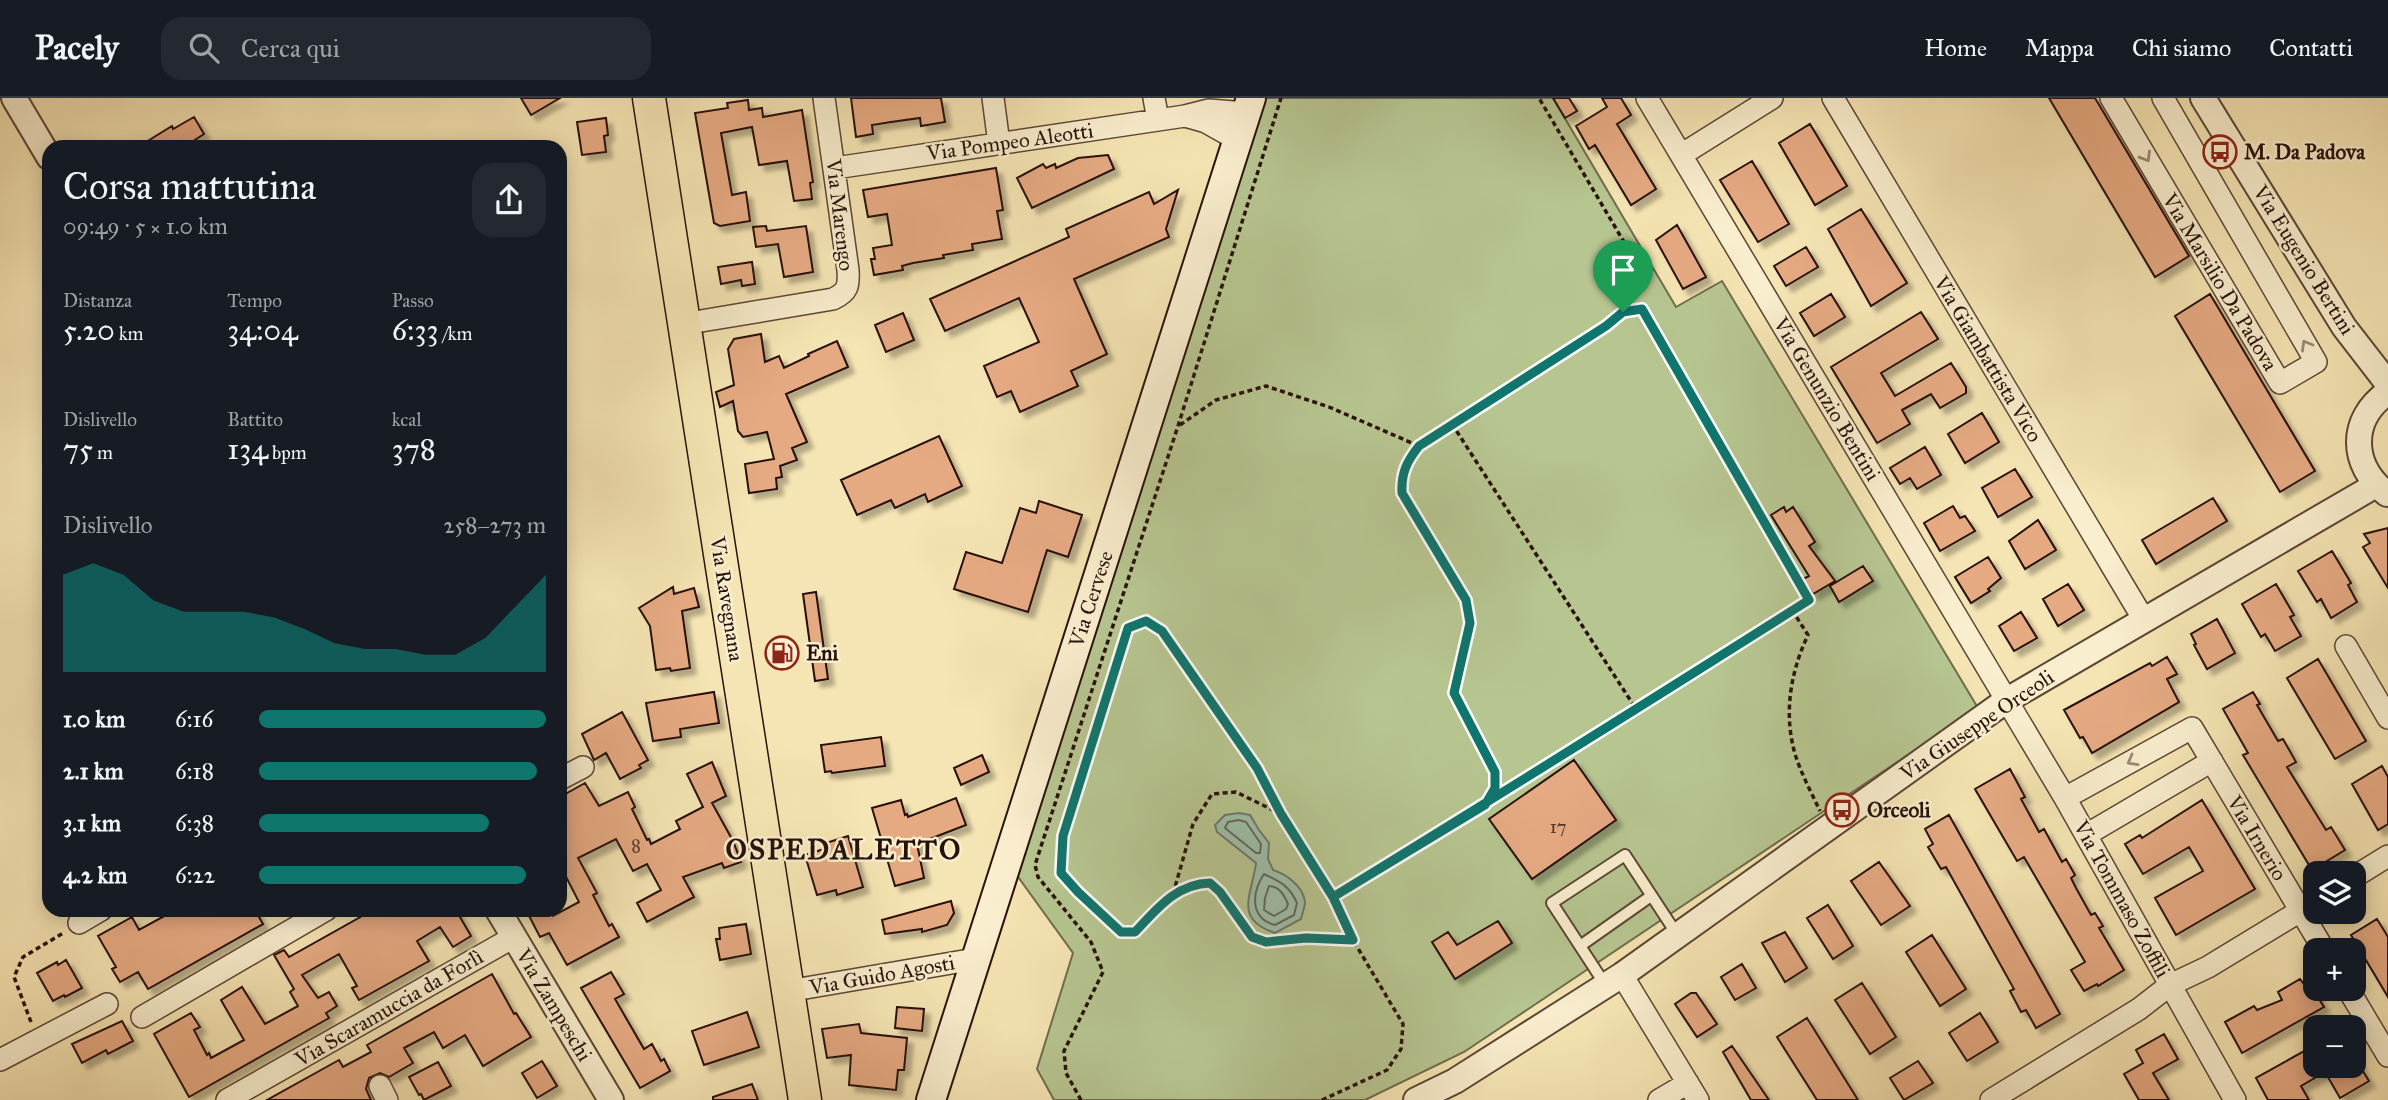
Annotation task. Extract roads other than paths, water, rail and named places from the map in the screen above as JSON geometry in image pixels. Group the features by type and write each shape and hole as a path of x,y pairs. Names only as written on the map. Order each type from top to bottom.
{"main road":[{"name":"Via Ravegnana","path":"649,98 805,1100"},
{"name":"Via Cervese","path":"931,1100 1249,105"}],"street":[{"path":"14,98 42,145"},
{"name":"Via Marengo","path":"683,324 833,299 844,294 849,286 824,98"},
{"path":"993,98 999,144"},
{"path":"1154,98 1158,120"},
{"name":"Via Genunzio Bentini","path":"1647,98 2007,700"},
{"path":"1681,155 1772,98"},
{"name":"Via Giambattista Vico","path":"1833,98 2144,620"},
{"name":"Via Marsilio Da Padova","path":"2111,98 2280,383 2316,362 2162,98"},
{"name":"Via Eugenio Bertini","path":"2203,98 2344,327 2388,384"},
{"name":"Via Pompeo Aleotti","path":"835,168 1158,120 1195,108 1249,105"},
{"path":"1195,108 1206,122 1238,140"},
{"path":"2382,490 2365,470 2359,452 2360,433 2365,415 2377,400 2388,392"},
{"name":"Via Giuseppe Orceoli","path":"1416,1100 1455,1081 1614,980 2007,700 2144,620 2382,490"},
{"path":"2346,646 2388,718"},
{"name":"Via Tommaso Zoffili","path":"2007,700 2235,1100"},
{"name":"Via Irnerio","path":"2065,798 2192,727 2303,898"},
{"path":"2086,835 2212,761"},
{"path":"567,775 583,767"},
{"path":"2366,870 2388,856"},
{"path":"1991,1100 2139,1009 2170,985 2208,967 2303,909"},
{"path":"79,923 89,917"},
{"path":"142,1017 314,917"},
{"name":"Via Zampeschi","path":"502,917 611,1100"},
{"name":"Via Scaramuccia da Forlì","path":"228,1100 514,937"},
{"name":"Via Guido Agosti","path":"788,991 975,959"},
{"path":"1614,980 1693,1091 1658,1100"},
{"path":"2355,1001 2388,1056"},
{"path":"0,1060 107,1004"}],"lane":[{"path":"1614,980 1580,946 1552,902 1625,855 1678,936"},
{"path":"1580,946 1651,895"}],"water":[{"path":"1225,815 1250,815 1269,843 1268,859 1273,870 1293,882 1304,896 1301,919 1275,933 1254,921 1249,913 1249,896 1256,863 1217,832 1215,825"}],"place":[{"name":"M. Da Padova","path":"2220,152"},
{"name":"Eni","path":"782,653"},
{"name":"Orceoli","path":"1842,810"}],"district":[{"name":"OSPEDALETTO","path":"844,849"}]}
